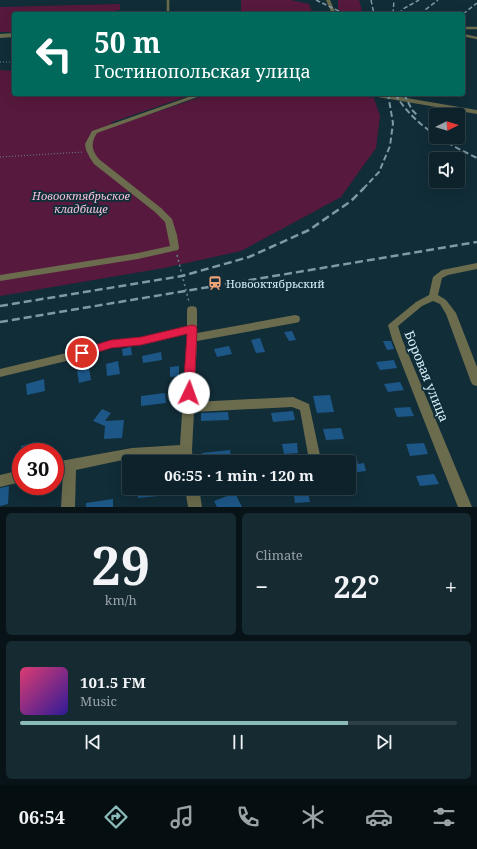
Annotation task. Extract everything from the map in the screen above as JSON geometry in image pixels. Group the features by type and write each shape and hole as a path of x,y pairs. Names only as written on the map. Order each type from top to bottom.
{"street":[{"path":"328,0 333,12"},
{"path":"0,36 12,35"},
{"path":"0,278 138,256 175,248 169,221 158,210 97,162 89,152 89,140 94,132 197,96"},
{"path":"384,96 477,112"},
{"path":"477,266 445,272 438,277 434,297 443,302 452,313 473,359 477,382"},
{"name":"Боровая улица","path":"434,297 419,304 393,325 397,339 465,507"},
{"path":"186,455 192,310"},
{"path":"0,373 82,353 111,344 295,319"},
{"path":"188,407 293,402 305,407 314,455"},
{"path":"64,466 132,453 168,455"},
{"path":"68,507 70,464"},
{"path":"0,480 12,478"},
{"path":"193,495 195,507"}],"lane":[{"path":"168,0 168,12"},
{"path":"465,28 477,28"},
{"path":"465,35 477,38"}],"path":[{"path":"0,62 12,62"},
{"path":"0,157 89,152"},
{"path":"175,248 192,310"}],"green space":[{"path":"241,0 291,0 309,4 312,12 241,12"},
{"path":"338,0 359,0 362,12 339,12"},
{"path":"120,4 120,10 106,12 12,12 12,32 0,32 0,7"},
{"name":"Новооктябрьское кладбище","path":"0,70 12,71 12,96 188,96 110,123 120,124 204,96 362,96 374,98 380,116 376,148 341,197 241,251 164,268 0,296"}],"building":[{"path":"292,331 296,340 289,341 284,332"},
{"path":"260,338 265,352 256,353 251,340"},
{"path":"383,341 391,341 394,349 387,350"},
{"path":"229,346 232,354 217,357 214,349"},
{"path":"131,347 132,355 123,356 122,349"},
{"path":"161,352 162,360 143,363 142,356"},
{"path":"394,360 397,368 380,370 376,362"},
{"path":"118,361 120,374 107,376 106,364"},
{"path":"179,366 179,376 170,377 170,367"},
{"path":"89,368 91,380 79,383 77,371"},
{"path":"44,379 45,391 27,395 26,384"},
{"path":"400,382 404,390 388,392 384,384"},
{"path":"165,393 166,403 141,406 141,396"},
{"path":"330,395 334,412 317,413 313,396"},
{"path":"410,407 414,416 397,417 394,408"},
{"path":"102,409 111,413 105,421 124,420 122,438 104,439 105,426 93,421"},
{"path":"293,411 295,420 273,422 271,413"},
{"path":"228,412 229,420 201,421 201,413"},
{"path":"341,428 344,439 326,440 323,429"},
{"path":"297,443 298,453 284,454 282,444"},
{"path":"424,443 428,454 410,456 406,444"},
{"path":"230,450 231,455 202,455 202,453"},
{"path":"356,456 358,464 364,463 366,471 356,472"},
{"path":"434,474 439,484 420,486 416,476"},
{"path":"9,486 8,504 0,506 0,488"},
{"path":"138,495 158,495 158,496 138,498"},
{"path":"230,495 236,495 242,507 217,507 214,501"},
{"path":"294,495 308,495 310,502 295,503"},
{"path":"113,499 113,507 86,507 86,503"}],"railway":[{"path":"316,0 341,12"},
{"path":"371,0 374,12"},
{"path":"393,12 394,0"},
{"path":"401,12 403,9 419,0"},
{"path":"423,12 438,0"},
{"path":"465,12 477,3"},
{"path":"363,189 379,172 390,146 393,123 388,96"},
{"path":"396,96 412,115 431,132 453,146 477,158"},
{"path":"405,96 412,110 417,115"},
{"path":"0,306 182,276 249,257 309,230 351,201 363,189"},
{"path":"0,322 477,242"}],"place":[{"name":"Новооктябрьский","path":"215,283"}],"route":[{"path":"82,353 111,344 141,341 192,329 189,393"}]}
